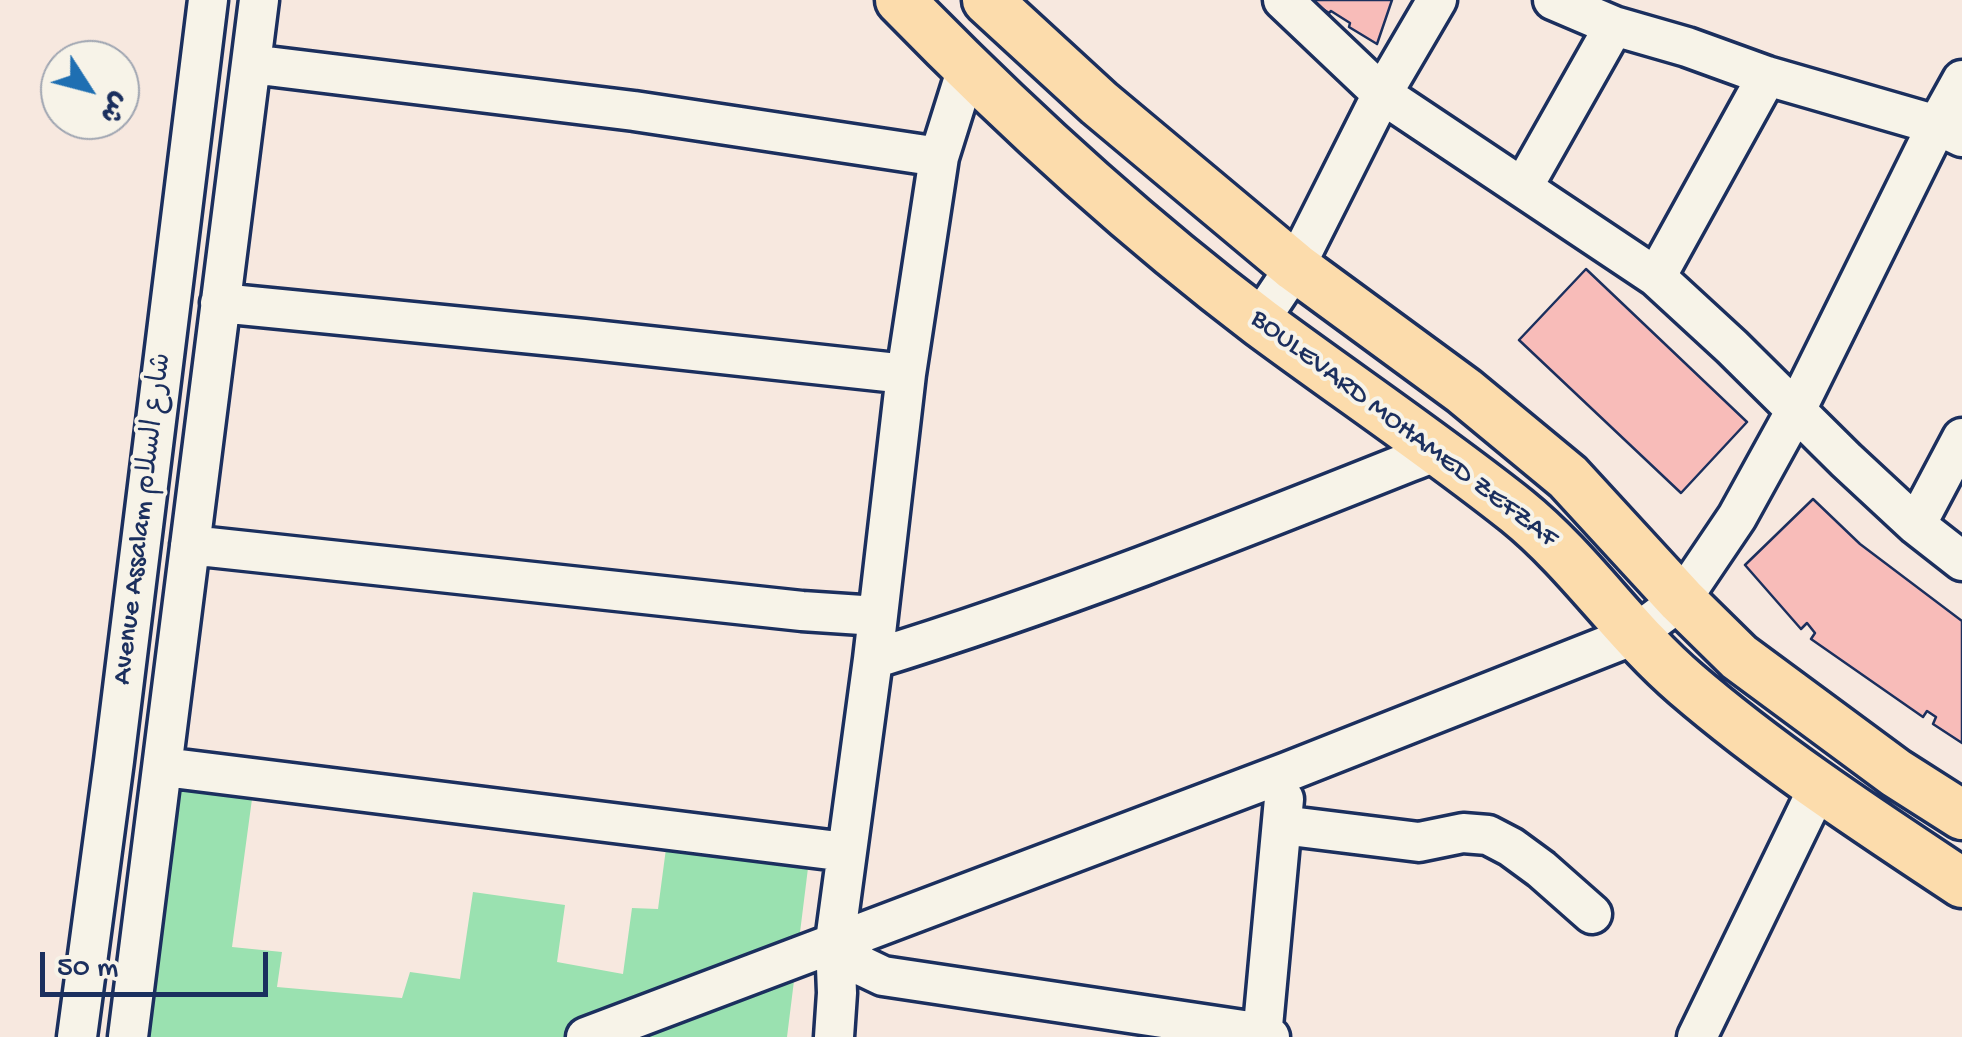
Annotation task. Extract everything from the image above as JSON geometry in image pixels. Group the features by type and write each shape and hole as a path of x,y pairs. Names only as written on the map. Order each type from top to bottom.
{"main road":[{"name":"BOULEVARD MOHAMED ZEFZAF","path":"900,0 967,68 1130,216 1259,321 1519,513 1561,550 1634,635 1685,684 1818,788 1962,883"},
{"name":"BOULEVARD MOHAMED ZEFZAF","path":"987,0 1099,103 1295,267 1464,391 1568,477 1739,657 1896,773 1962,814"}],"street":[{"name":"Avenue Assalam شارع السلام","path":"77,1037 208,0"},
{"name":"Avenue Assalam شارع السلام","path":"128,1037 259,0"},
{"path":"1283,0 1382,94 1656,277 1916,525 1962,560"},
{"path":"1259,321 1295,267 1382,94 1437,0"},
{"path":"1553,0 1614,26 1949,131"},
{"path":"1523,187 1614,26"},
{"path":"251,64 634,111 940,157"},
{"path":"834,1037 835,941 906,374 940,157 967,68"},
{"path":"1656,277 1768,76"},
{"path":"586,1037 1286,772 1634,635 1682,600 1737,517 1949,131 1962,80"},
{"path":"220,303 906,374"},
{"path":"1916,525 1962,438"},
{"path":"872,659 959,632 1228,535 1437,450"},
{"path":"190,545 802,612 877,616"},
{"path":"164,767 846,852"},
{"path":"835,941 862,966 884,976 1265,1036 1286,772"},
{"path":"1697,1037 1818,788"},
{"path":"1282,825 1419,842 1463,833 1488,836 1512,847 1542,869 1592,914"}],"green space":[{"path":"164,767 252,799 232,947 282,952 277,987 402,998 410,972 460,979 473,892 565,905 557,962 623,974 632,908 658,909 667,841 867,866 809,860 787,1037 128,1037"}],"building":[{"path":"1315,0 1392,0 1377,44 1349,27 1350,23 1315,4"},
{"path":"1586,269 1747,422 1681,493 1519,340"},
{"path":"1813,499 1860,544 1962,621 1962,743 1933,724 1936,717 1927,711 1923,717 1811,639 1815,633 1807,623 1801,629 1745,565"}]}
